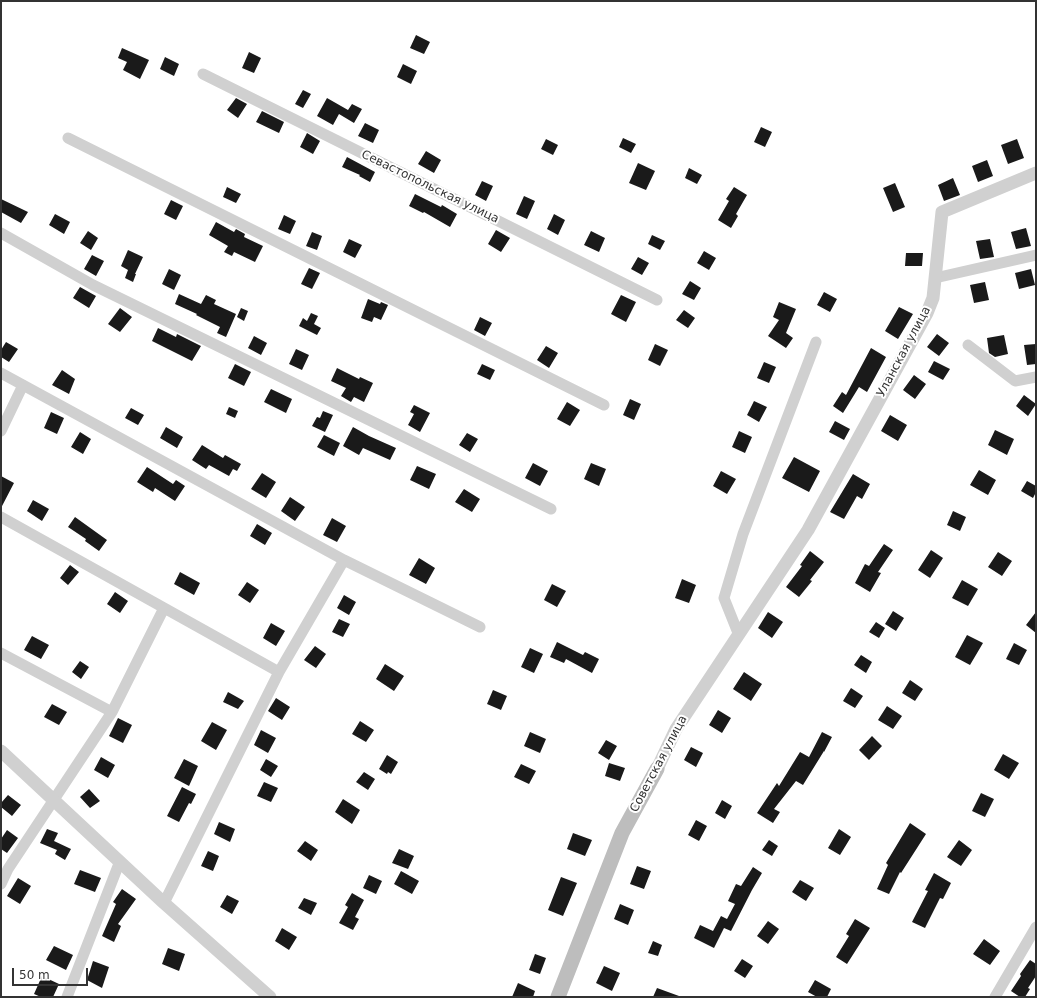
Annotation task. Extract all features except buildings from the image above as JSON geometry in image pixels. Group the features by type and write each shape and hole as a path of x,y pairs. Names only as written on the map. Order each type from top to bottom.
{"main road":[{"name":"Советская улица","path":"558,997 622,833 657,769"}],"street":[{"name":"Севастопольская улица","path":"202,74 657,300"},
{"path":"68,138 604,405"},
{"name":"Уланская улица","path":"808,530 927,313 933,298 942,212 1036,173"},
{"path":"1,233 93,286 551,509"},
{"path":"935,278 1036,255"},
{"path":"738,633 724,598 743,534 816,342"},
{"path":"968,345 1015,381 1036,377"},
{"path":"1,373 344,560 480,627"},
{"path":"1,431 23,385"},
{"path":"1,517 279,672"},
{"name":"Советская улица","path":"657,769 676,729 738,633 808,530"},
{"path":"164,904 279,672 344,560"},
{"path":"1,884 8,869 112,712 164,608"},
{"path":"1,653 112,712"},
{"path":"1,750 164,904 270,997"},
{"path":"67,997 120,861"},
{"path":"995,997 1036,927"}]}
